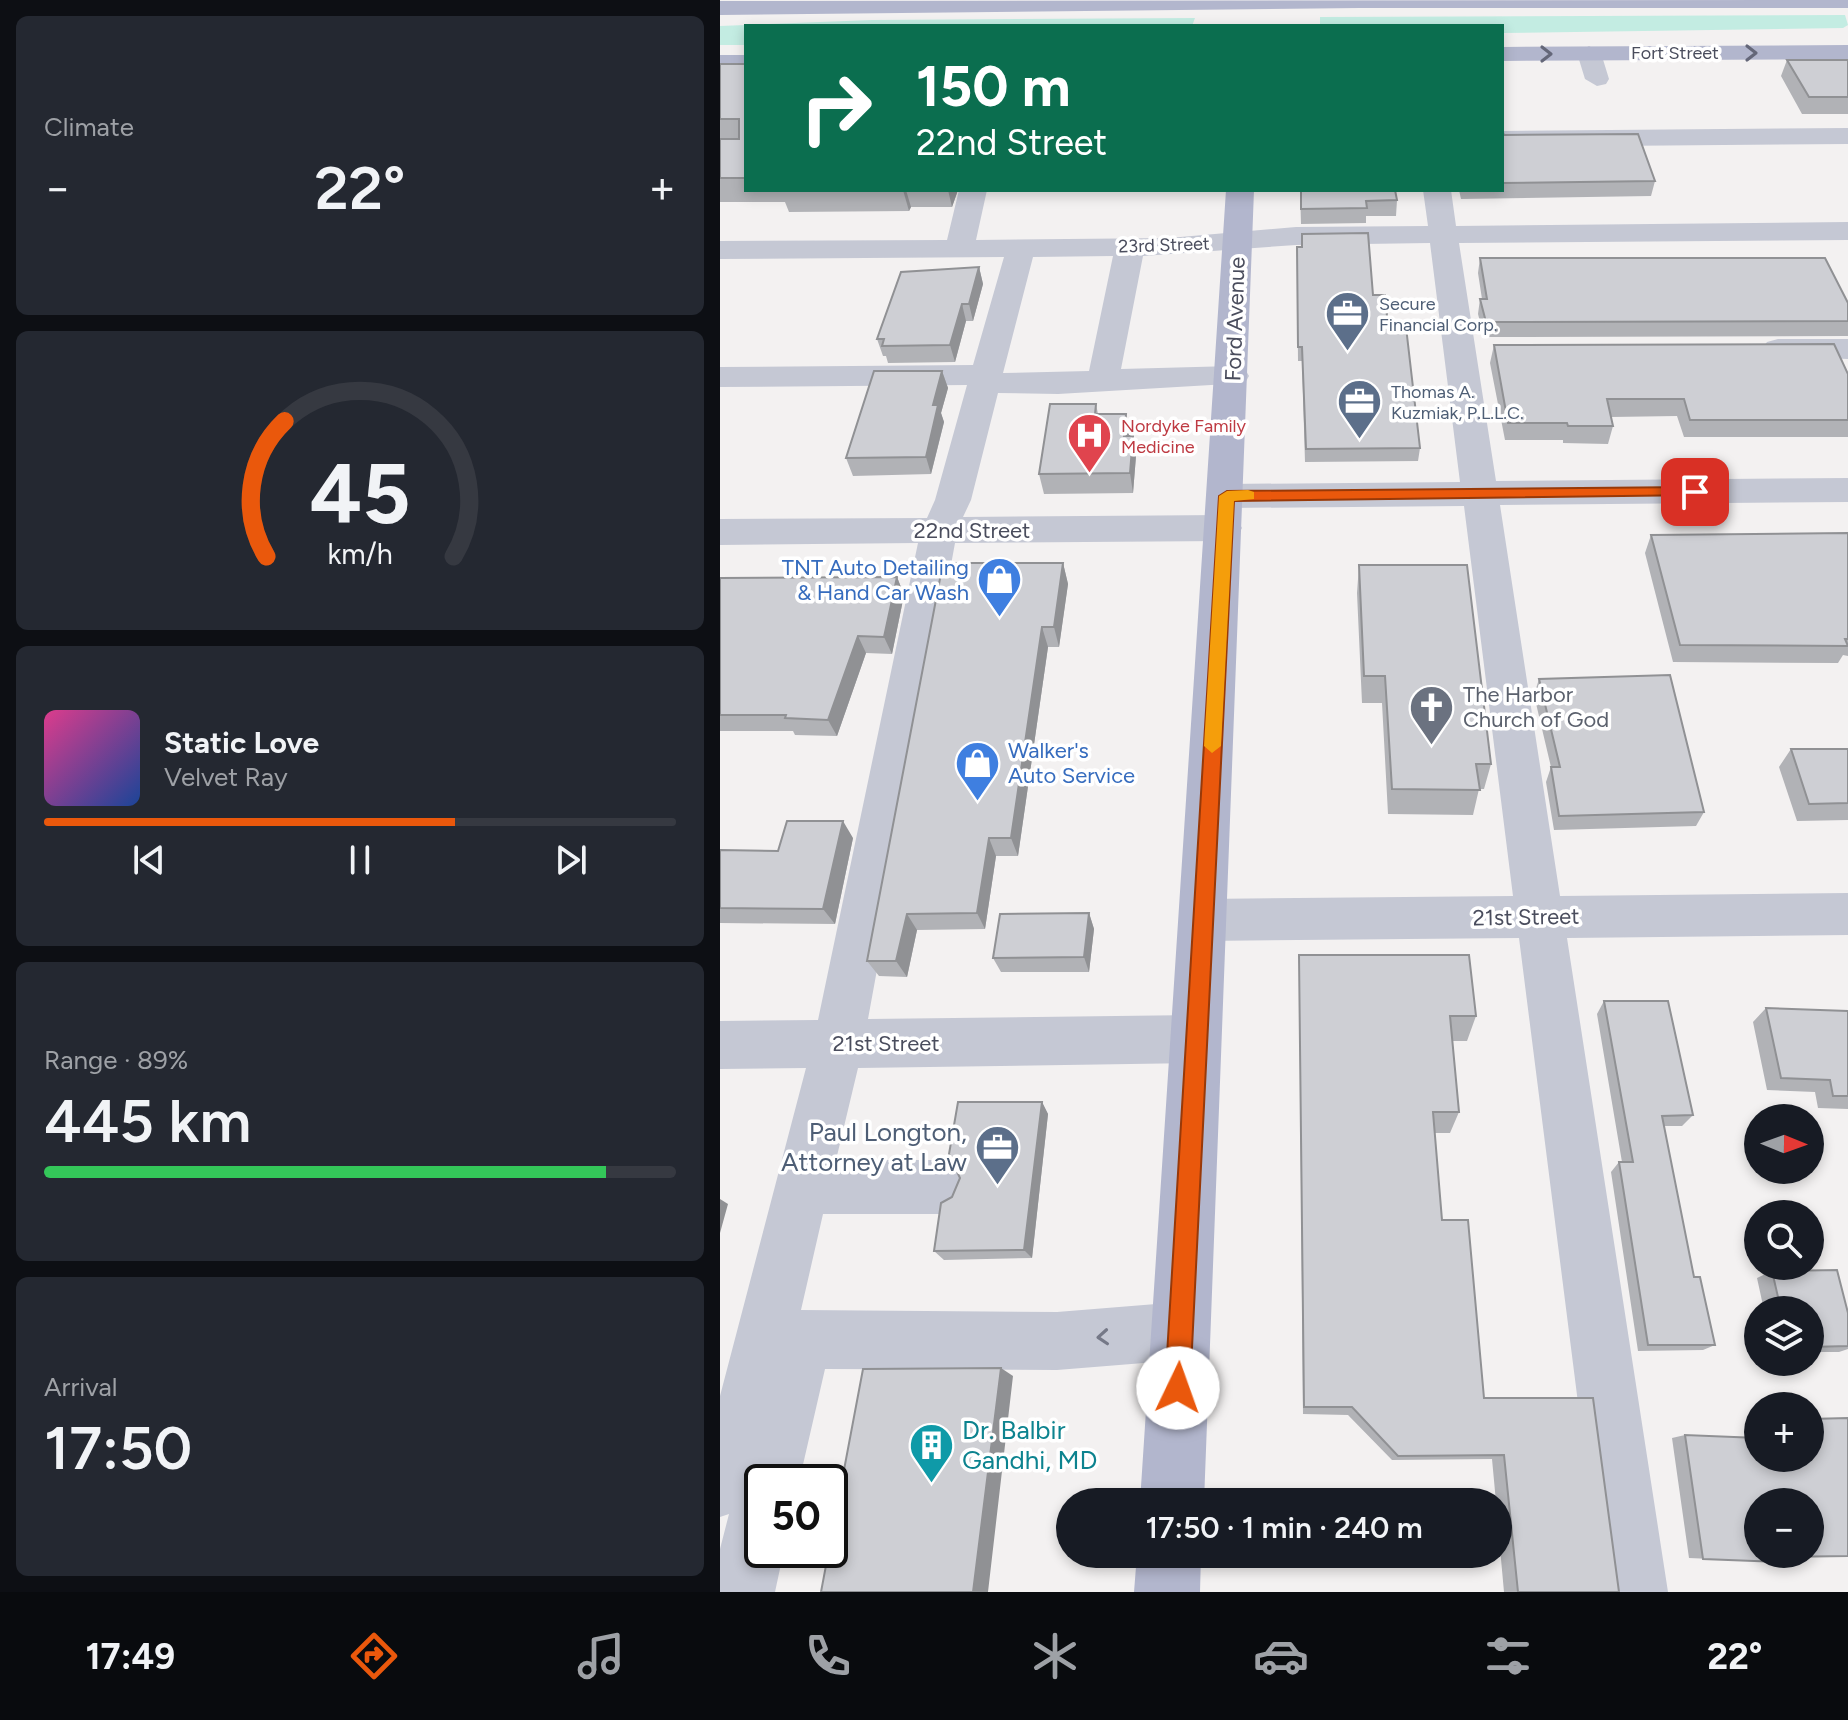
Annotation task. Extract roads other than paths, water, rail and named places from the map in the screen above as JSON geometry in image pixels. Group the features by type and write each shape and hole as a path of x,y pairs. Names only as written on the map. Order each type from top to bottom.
{"main road":[{"path":"1247,1 1248,24"},
{"path":"720,20 950,3 1848,1"},
{"path":"720,8 850,8"},
{"name":"Fort Street","path":"1504,54 1848,52"},
{"path":"720,62 744,62"},
{"name":"Ford Avenue","path":"1173,1488 1233,376 1240,192"},
{"path":"1167,1592 1168,1568"}],"street":[{"path":"1589,53 1597,79"},
{"path":"1504,139 1746,129 1840,136 1848,166"},
{"path":"960,247 973,192"},
{"path":"1439,212 1474,350 1480,494 1635,1592"},
{"name":"23rd Street","path":"720,250 960,247 1017,241 1130,247 1238,241 1439,212 1848,231"},
{"path":"742,1592 739,1485 783,1339 802,1187 838,1043 939,530 953,500 1017,241"},
{"path":"1103,379 1130,247"},
{"path":"1755,349 1848,349"},
{"path":"720,377 984,379 1058,384 1103,379 1233,376"},
{"name":"22nd Street","path":"720,532 939,530 1480,494 1848,490"},
{"name":"21st Street","path":"1203,920 1848,914"},
{"name":"21st Street","path":"720,1045 1196,1039"},
{"path":"802,1187 940,1187"},
{"path":"783,1339 1057,1341 1181,1331"}],"place":[{"name":"Secure Financial Corp.","path":"1348,353"},
{"name":"Thomas A. Kuzmiak, P.L.L.C.","path":"1360,441"},
{"name":"Nordyke Family Medicine","path":"1090,475"},
{"name":"TNT Auto Detailing & Hand Car Wash","path":"1000,619"},
{"name":"The Harbor Church of God","path":"1432,746"},
{"name":"Walker's Auto Service","path":"977,802"},
{"name":"Paul Longton, Attorney at Law","path":"998,1186"},
{"name":"Dr. Balbir Gandhi, MD","path":"931,1484"}]}
